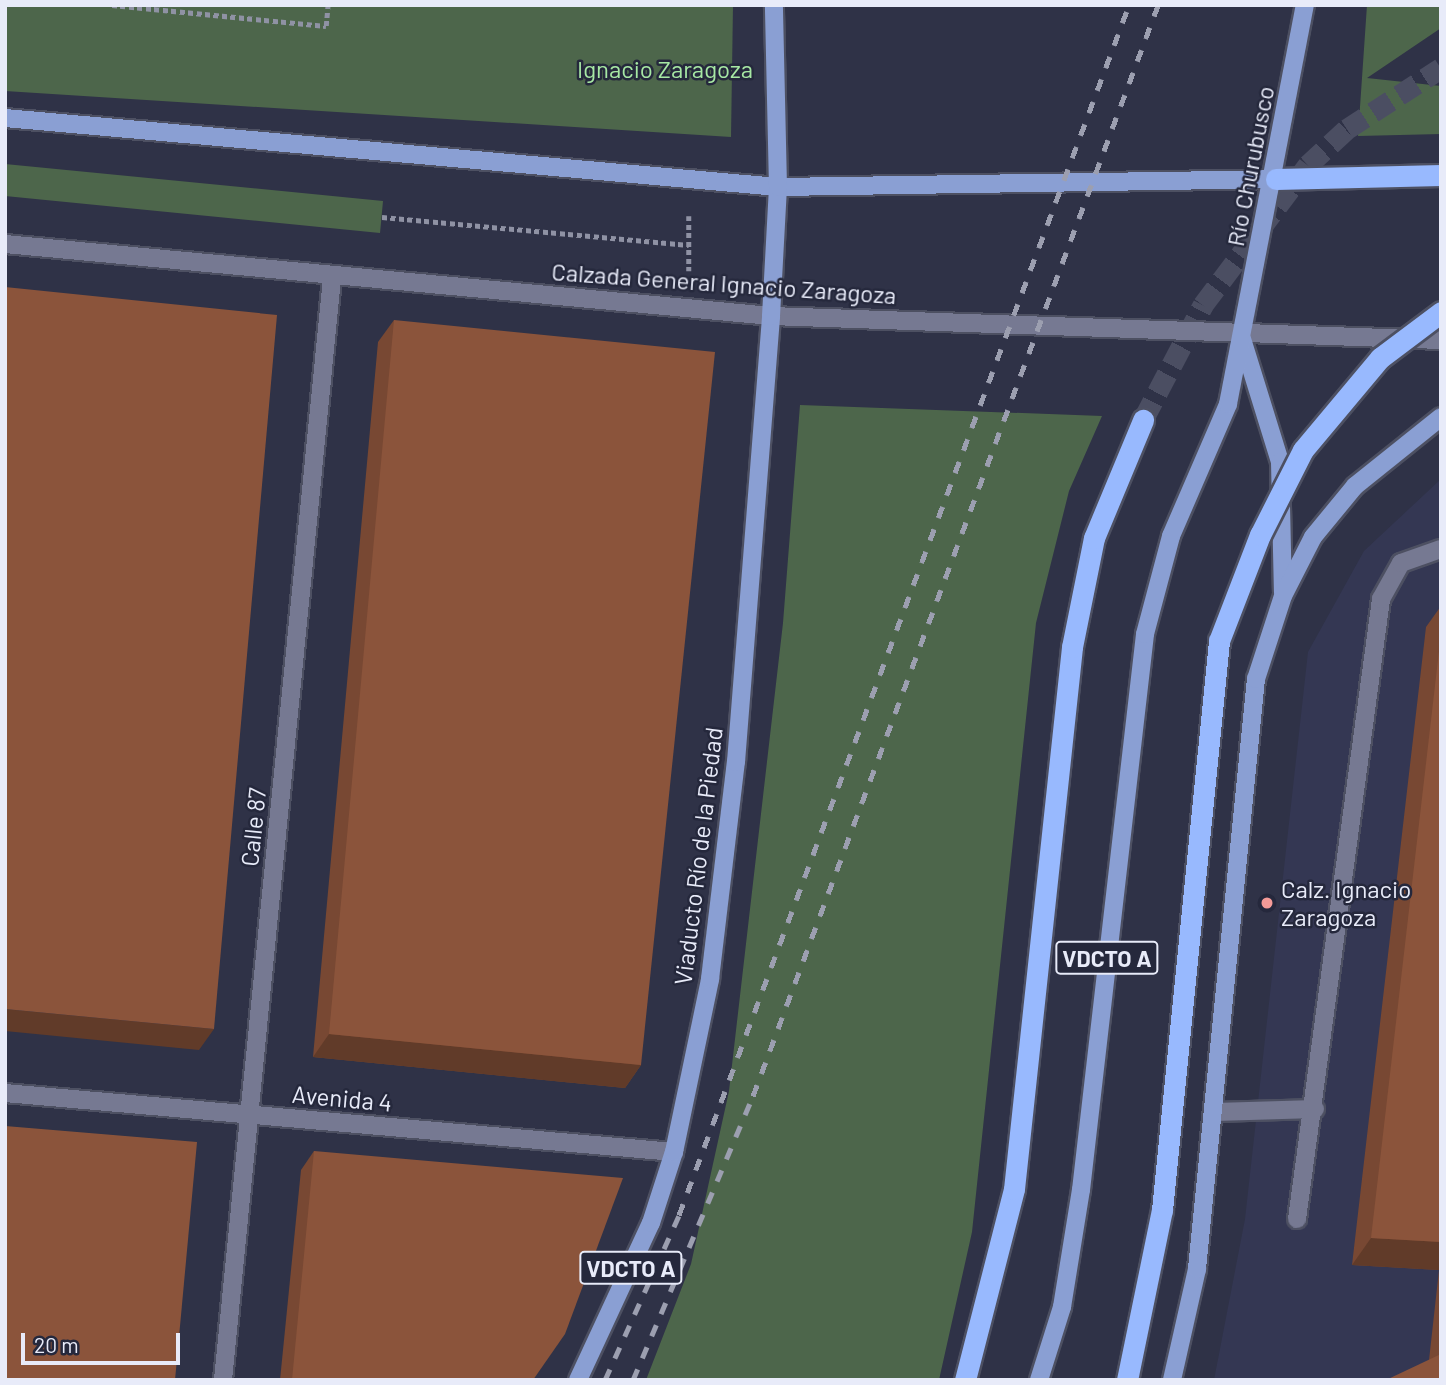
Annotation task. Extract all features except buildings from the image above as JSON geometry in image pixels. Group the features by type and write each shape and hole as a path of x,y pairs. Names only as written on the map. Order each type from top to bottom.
{"highway":[{"path":"1276,179 1441,175"},
{"path":"1127,1380 1162,1210 1219,641 1260,535 1303,450 1380,358 1441,312"},
{"path":"965,1380 1014,1189 1072,647 1094,538 1143,420"}],"main road":[{"path":"771,316 778,187 774,5"},
{"name":"Río Churubusco","path":"1241,336 1276,179 1305,5"},
{"path":"5,118 778,187 1276,179"},
{"name":"Viaducto Río de la Piedad","path":"578,1380 651,1223 674,1152 710,979 726,856 771,316"},
{"path":"1241,336 1280,462 1283,596"},
{"name":"VDCTO A","path":"1039,1380 1062,1307 1081,1190 1145,634 1171,536 1228,404 1241,336"},
{"path":"1172,1380 1197,1269 1216,1112 1256,679 1283,596 1313,537 1355,486 1441,417"}],"street":[{"name":"Calzada General Ignacio Zaragoza","path":"5,244 332,278 771,316 1241,336 1441,340"},
{"name":"Calle 87","path":"223,1380 332,278"},
{"path":"1297,1219 1315,1109 1381,599 1401,562 1441,549"},
{"name":"Avenida 4","path":"5,1093 674,1152"},
{"path":"1216,1112 1315,1109"}],"path":[{"path":"112,5 327,26 328,5"},
{"path":"688,178 689,310"},
{"path":"382,217 689,245"}],"shaded area":[{"path":"1441,479 1441,1373 1425,1380 1214,1380 1245,1219 1308,652 1364,551"}],"green space":[{"name":"Ignacio Zaragoza","path":"5,5 733,5 731,137 5,91"},
{"path":"1367,5 1441,5 1441,28 1367,78 1441,86 1441,134 1358,136"},
{"path":"5,164 383,201 380,233 5,196"},
{"path":"800,405 1102,416 1069,491 1036,623 972,1232 939,1380 646,1380 691,1264 729,1091 783,623"}],"tunnel":[{"path":"1143,420 1203,305 1308,165 1347,129 1441,68"}],"railway":[{"path":"605,1380 679,1215 1129,5"},
{"path":"633,1380 753,1096 1158,5"}],"place":[{"name":"Calz. Ignacio Zaragoza","path":"1267,903"}]}
